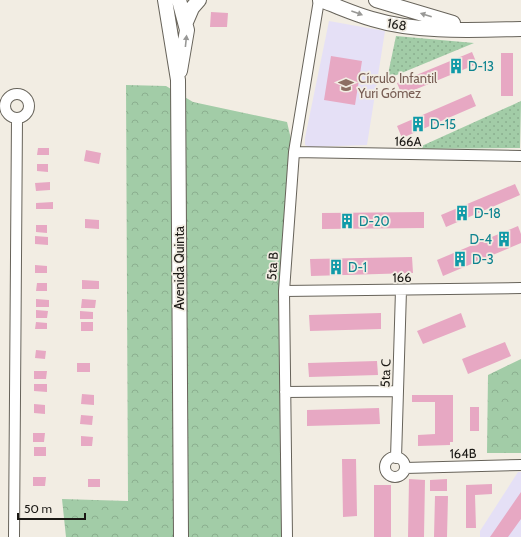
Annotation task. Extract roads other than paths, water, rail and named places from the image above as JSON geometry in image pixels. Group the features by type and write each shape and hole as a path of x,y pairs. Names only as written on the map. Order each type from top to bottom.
{"main road":[{"name":"Avenida Quinta","path":"165,0 178,80 180,537"},
{"path":"178,80 185,50 186,22 179,0"},
{"path":"186,22 192,8 199,0"},
{"name":"168","path":"319,0 372,19 407,26 477,30 521,29"},
{"name":"168","path":"376,0 477,30"}],"street":[{"name":"5ta B","path":"288,537 284,291 294,152 319,0"},
{"path":"17,93 25,96 29,102 29,110 24,116 17,118 10,116 2,108 9,96 17,93"},
{"path":"14,537 17,118"},
{"name":"166A","path":"294,152 521,156"},
{"name":"166","path":"284,291 521,288"},
{"name":"5ta C","path":"396,458 401,290"},
{"path":"285,392 397,391"},
{"path":"391,458 396,458 403,462 405,468 402,474 398,477 389,475 386,469 387,463 391,458"},
{"name":"164B","path":"405,468 521,465"}],"place":[{"name":"D-13","path":"456,66"},
{"name":"Círculo Infantil Yuri Gómez","path":"346,85"},
{"name":"D-15","path":"418,124"},
{"name":"D-18","path":"462,213"},
{"name":"D-20","path":"347,221"},
{"name":"D-4","path":"504,239"},
{"name":"D-3","path":"460,259"},
{"name":"D-1","path":"336,267"}]}
